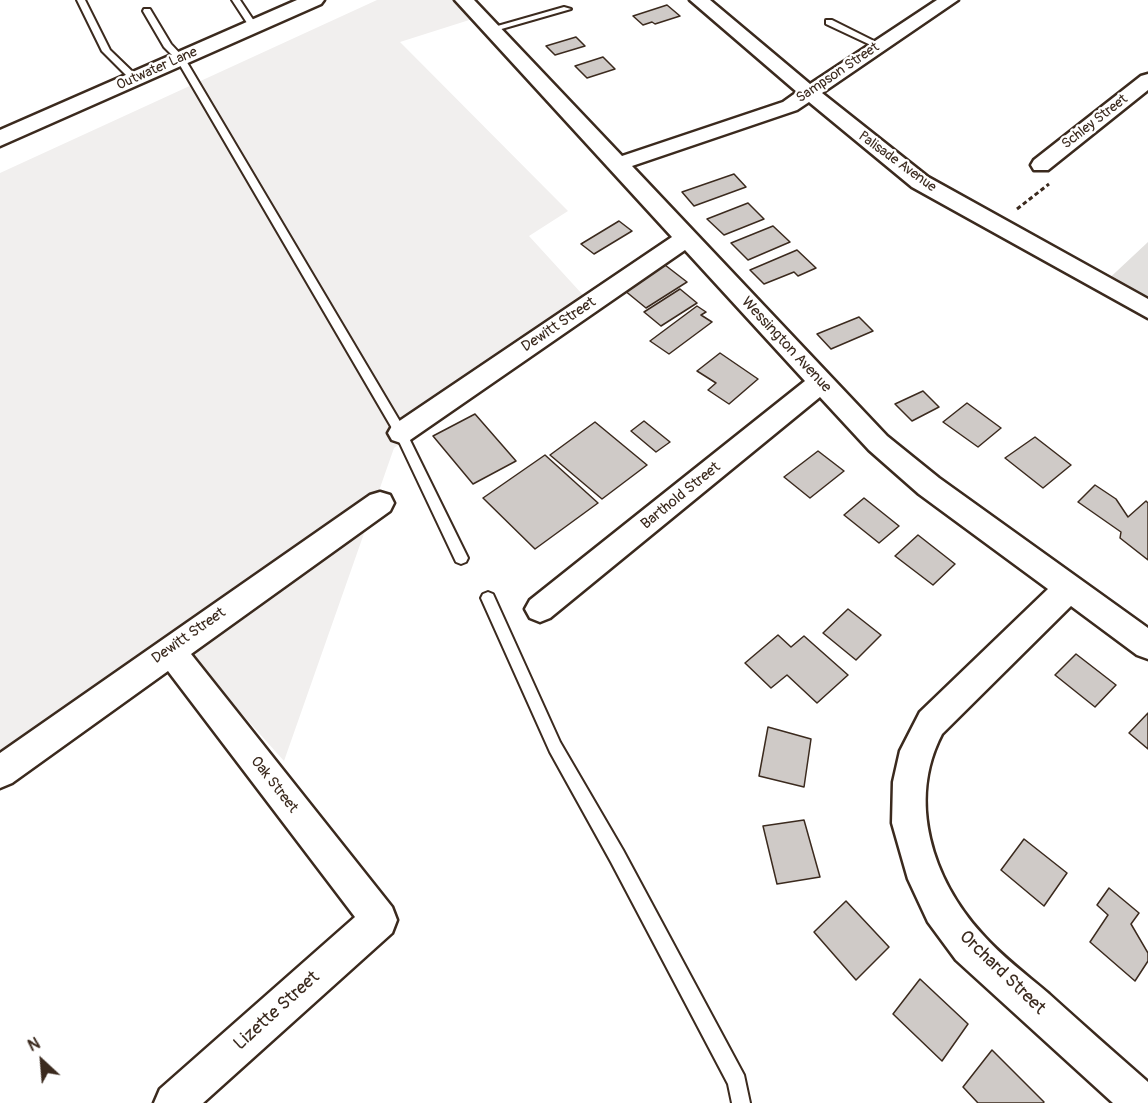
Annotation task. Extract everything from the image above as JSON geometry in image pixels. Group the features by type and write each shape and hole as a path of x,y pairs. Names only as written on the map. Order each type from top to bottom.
{"street":[{"name":"Outwater Lane","path":"0,139 314,0"},
{"name":"Wessington Avenue","path":"464,0 878,443 929,486 1148,645"},
{"name":"Palisade Avenue","path":"699,0 881,153 920,182 1148,310"},
{"name":"Sampson Street","path":"618,164 790,106 878,45 949,0"},
{"name":"Schley Street","path":"1041,165 1148,80"},
{"name":"Dewitt Street","path":"401,433 687,238"},
{"name":"Barthold Street","path":"540,609 821,382"},
{"name":"Dewitt Street","path":"0,772 380,503"},
{"name":"Orchard Street","path":"1069,588 931,723 916,751 909,782 909,823 920,867 940,909 969,947 1142,1103"},
{"name":"Oak Street","path":"170,650 379,920"},
{"name":"Lizette Street","path":"174,1103 379,920"}],"lane":[{"path":"81,0 106,51 135,79"},
{"path":"236,0 254,27"},
{"path":"491,29 567,9"},
{"path":"147,11 166,45 181,59 401,433 462,558"},
{"path":"829,22 878,45"},
{"path":"488,598 555,747 617,856 737,1082 741,1103"}],"path":[{"path":"1017,210 1052,182"}],"shaded area":[{"path":"377,0 471,0 485,15 400,42 568,211 529,236 593,306 394,448 284,761 175,639 0,757 0,173"},
{"path":"1148,242 1148,310 1102,285"}],"building":[{"path":"667,5 680,16 655,24 652,22 643,25 633,16"},
{"path":"576,37 585,46 555,55 546,46"},
{"path":"603,57 615,69 587,78 575,66"},
{"path":"734,174 746,187 694,206 682,192"},
{"path":"748,203 764,219 724,235 707,219"},
{"path":"619,221 632,231 594,254 581,244"},
{"path":"773,226 790,242 748,260 731,243"},
{"path":"797,250 816,268 798,276 794,272 764,284 750,270"},
{"path":"665,265 687,282 646,308 624,290"},
{"path":"680,289 697,303 661,326 644,312"},
{"path":"697,306 706,312 701,315 712,322 669,354 650,341"},
{"path":"859,317 873,331 831,349 817,334"},
{"path":"720,353 758,379 729,404 708,390 716,383 697,371"},
{"path":"923,391 939,407 912,421 895,404"},
{"path":"967,403 1001,428 978,447 943,422"},
{"path":"475,414 516,461 473,484 433,436"},
{"path":"644,421 670,442 656,452 631,431"},
{"path":"595,422 647,465 602,499 550,455"},
{"path":"1035,437 1071,465 1043,488 1005,458"},
{"path":"818,451 844,471 810,498 784,477"},
{"path":"545,455 598,503 535,549 483,498"},
{"path":"1095,485 1116,499 1128,517 1146,501 1148,503 1148,560 1120,538 1121,532 1078,502"},
{"path":"864,498 899,526 879,543 844,515"},
{"path":"918,535 955,564 933,585 895,556"},
{"path":"848,609 881,635 856,660 823,633"},
{"path":"778,635 791,647 804,636 848,675 817,703 787,675 771,688 745,663"},
{"path":"1076,654 1116,685 1095,707 1055,675"},
{"path":"1148,713 1148,749 1129,733"},
{"path":"768,727 811,739 804,787 759,776"},
{"path":"804,820 820,877 777,884 763,826"},
{"path":"1024,839 1067,873 1044,906 1001,870"},
{"path":"1109,888 1139,913 1131,924 1148,953 1148,961 1135,981 1090,942 1108,915 1097,905"},
{"path":"846,901 889,947 856,980 814,932"},
{"path":"920,979 968,1024 942,1061 893,1014"},
{"path":"992,1050 1043,1103 978,1103 963,1087"}]}
